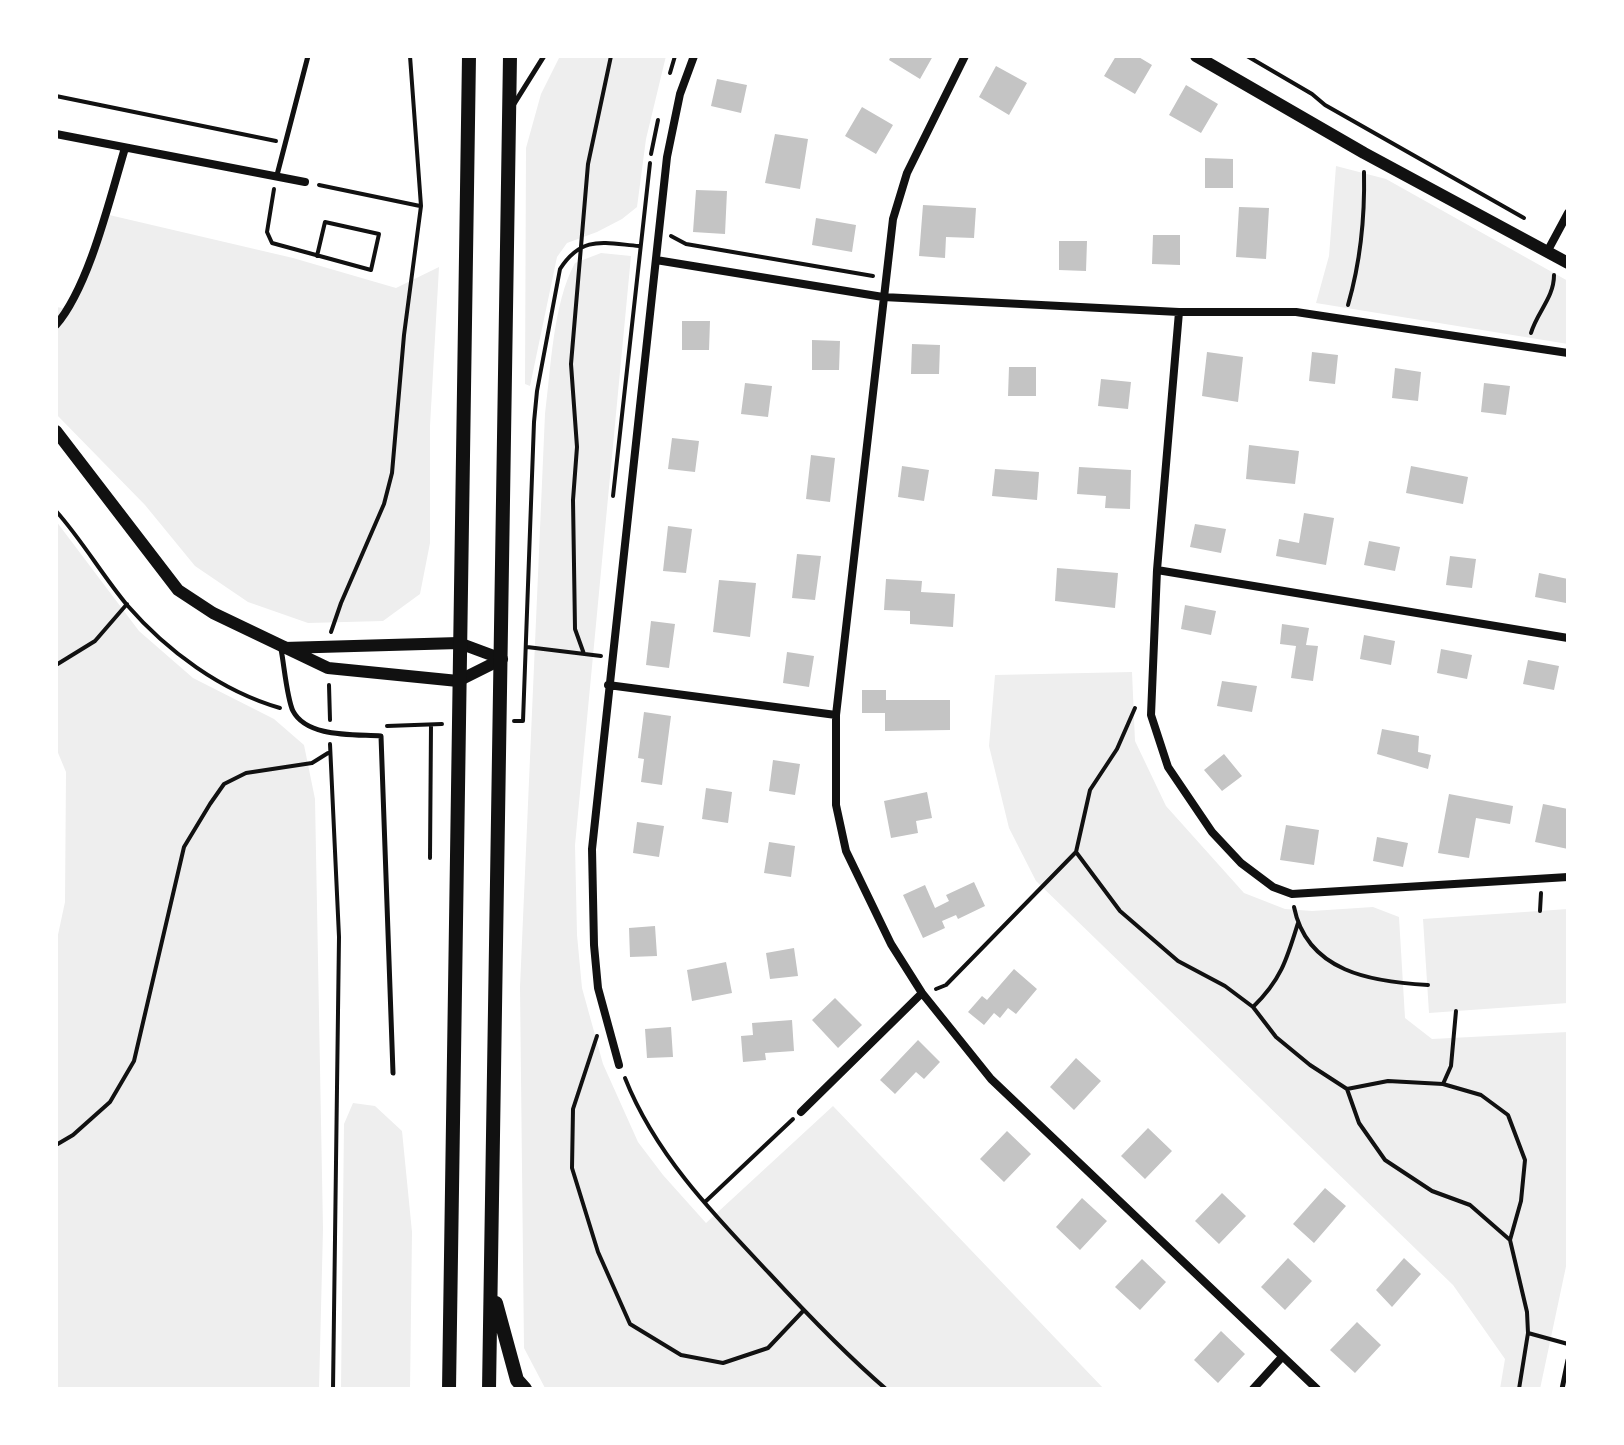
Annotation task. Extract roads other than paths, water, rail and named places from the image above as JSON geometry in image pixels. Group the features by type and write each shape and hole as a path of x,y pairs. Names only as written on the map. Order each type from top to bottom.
{"main road":[{"path":"449,1389 469,56"},
{"path":"489,1389 510,56"},
{"path":"491,1283 517,1380 525,1389"}],"street":[{"path":"619,1065 604,1014 594,945 592,849 667,157 680,94 694,56"},
{"path":"965,56 907,173 893,219 836,715 836,805 846,851 891,944 922,993 991,1079 1317,1389"},
{"path":"1196,56 1364,153 1568,263"},
{"path":"56,134 305,182"},
{"path":"56,325 70,309 76,295 125,148"},
{"path":"1547,252 1568,213"},
{"path":"656,260 883,297 1179,312 1296,312 1568,353"},
{"path":"1179,312 1157,570 1151,715 1168,767 1212,832 1241,863 1273,887 1292,894 1568,877"},
{"path":"56,431 178,590 213,613 281,648 328,668 458,681 502,659"},
{"path":"1157,570 1568,638"},
{"path":"281,648 459,643 502,659"},
{"path":"608,685 836,715"},
{"path":"801,1112 922,993"},
{"path":"1253,1389 1282,1357"}],"lane":[{"path":"277,175 308,56"},
{"path":"510,112 544,56"},
{"path":"281,648 293,712 310,726 330,732 381,736 393,1073"},
{"path":"1562,1389 1568,1360"}]}
